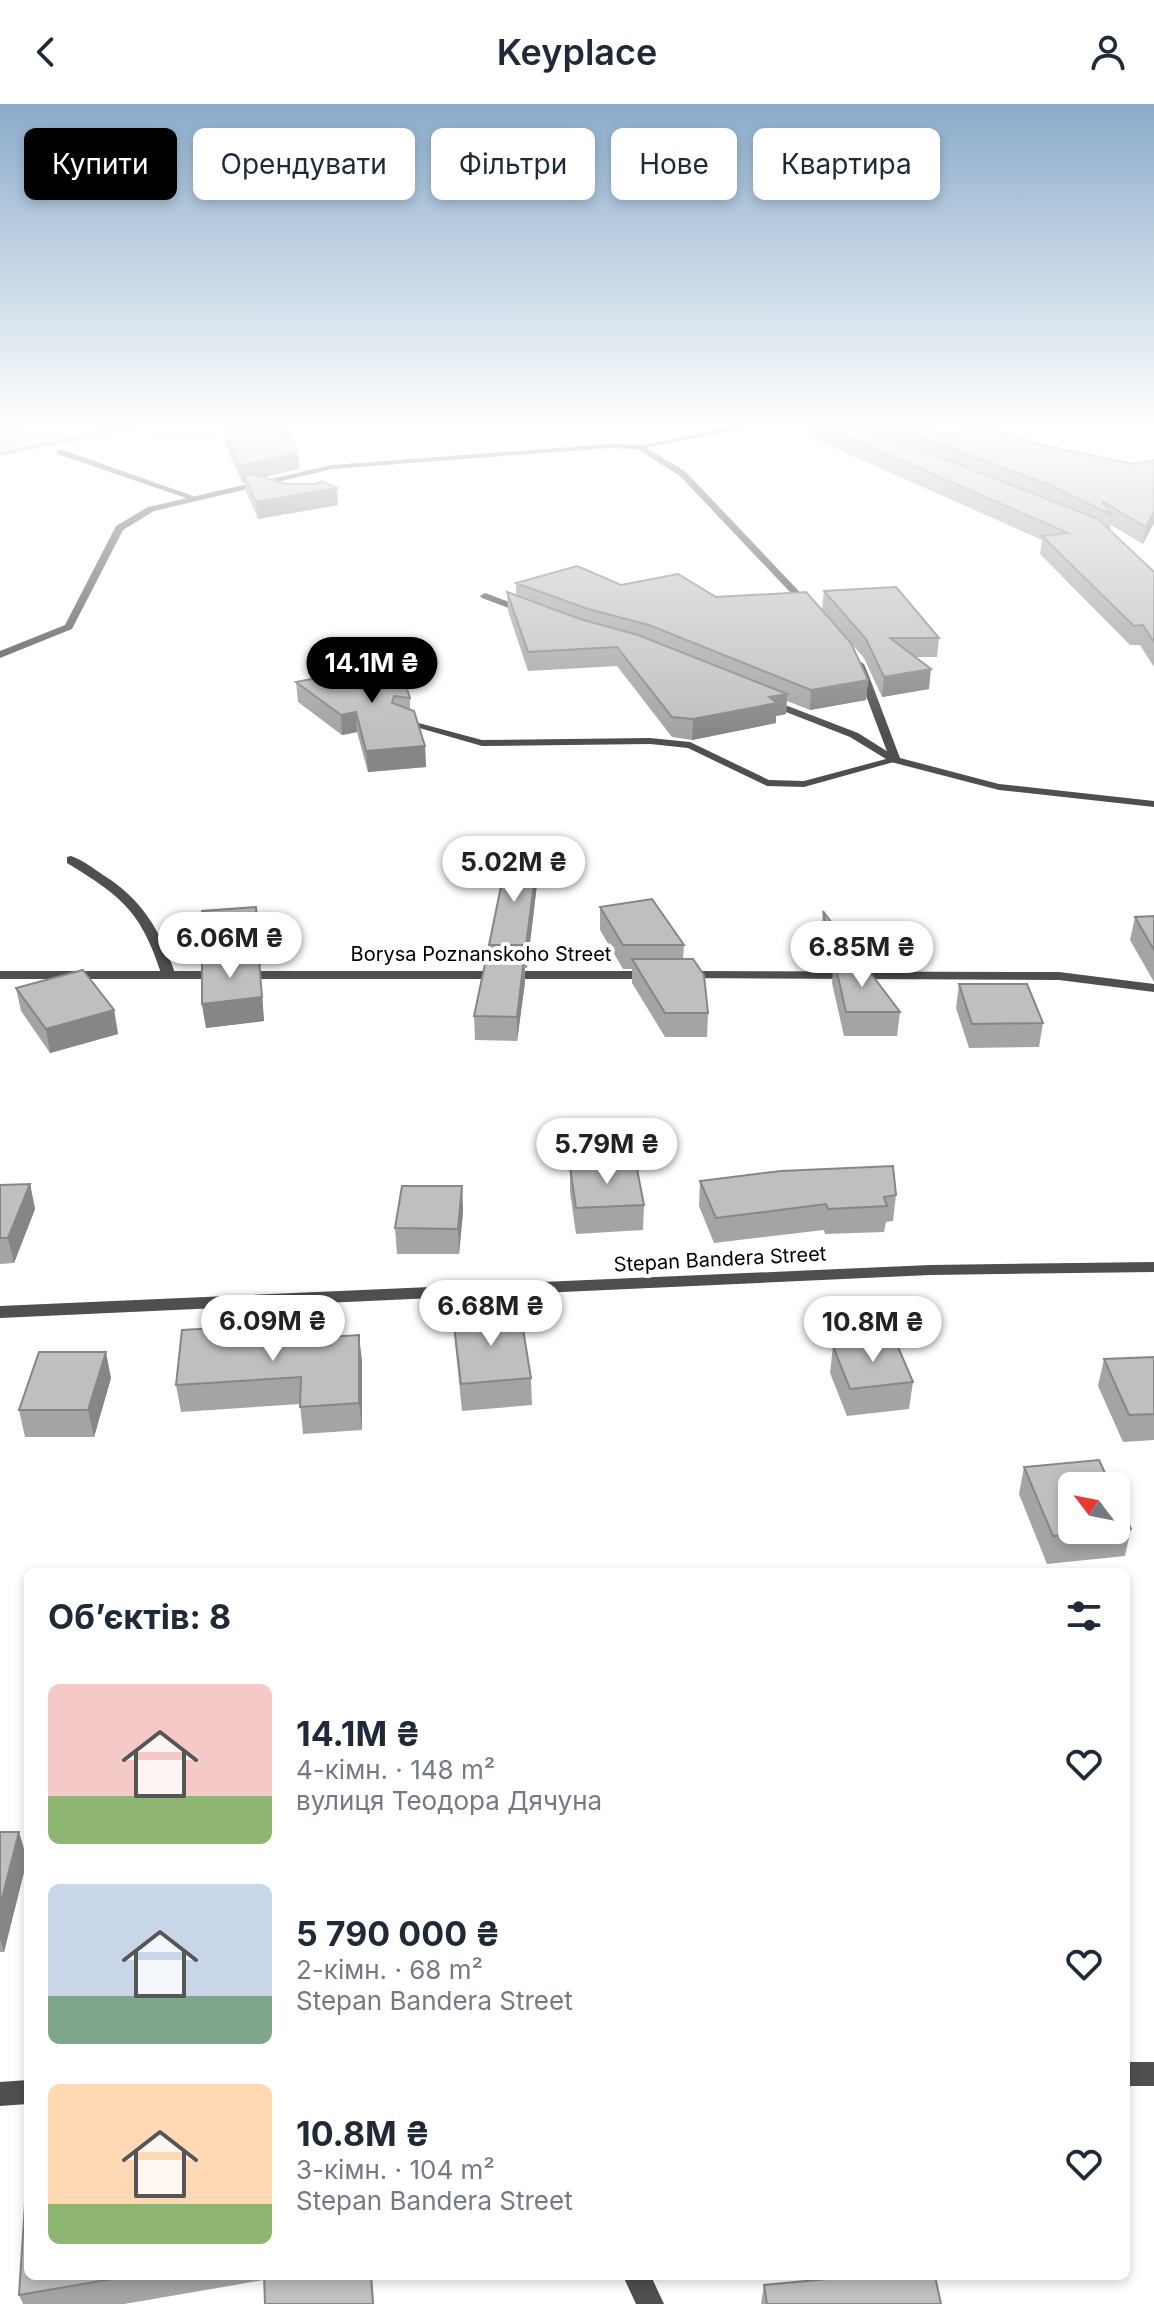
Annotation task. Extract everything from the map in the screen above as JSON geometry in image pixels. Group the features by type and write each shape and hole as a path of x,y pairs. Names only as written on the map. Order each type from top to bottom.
{"street":[{"path":"0,655 69,627 120,528"},
{"path":"734,528 818,616"},
{"path":"485,596 542,617"},
{"path":"847,648 857,660 876,703 879,727 895,760"},
{"path":"761,699 854,735 895,760 999,787 1154,804"},
{"path":"400,721 482,743 650,741 690,745 767,783 804,784 895,760"},
{"path":"71,860 127,894 156,933 168,973"},
{"name":"Borysa Poznanskoho Street","path":"0,975 661,975"},
{"path":"677,975 1059,976 1154,988"},
{"name":"Stepan Bandera Street","path":"0,1312 930,1270 1154,1267"},
{"path":"1130,2074 1154,2074"},
{"path":"0,2094 24,2092"},
{"path":"639,2280 650,2304"}],"building":[{"path":"1056,528 1107,528 1154,572 1154,642 1143,625 1134,626 1042,536 1068,533"},
{"path":"577,566 621,585 678,574 716,597 806,592 851,643 868,680 811,690 649,625 588,609 516,583"},
{"path":"896,587 939,638 890,638 931,669 884,677 866,639 824,591"},
{"path":"507,592 580,619 638,635 787,694 769,697 777,703 693,719 672,717 617,647 528,652"},
{"path":"398,662 410,698 394,696 392,703 414,711 425,746 366,751 356,712 341,715 296,682"},
{"path":"507,857 537,862 526,945 489,945"},
{"path":"652,899 684,945 623,945 600,907"},
{"path":"256,907 259,945 202,945 202,911"},
{"path":"823,911 849,946 831,946"},
{"path":"1154,916 1154,950 1135,917"},
{"path":"202,959 259,959 262,997 202,1004"},
{"path":"486,959 524,959 517,1017 474,1016"},
{"path":"632,959 693,959 704,975 708,1013 665,1013"},
{"path":"834,959 860,959 900,1012 846,1012"},
{"path":"83,970 114,1010 46,1029 16,988"},
{"path":"959,984 1027,984 1043,1023 972,1024"},
{"path":"636,1164 644,1205 576,1208 570,1167"},
{"path":"893,1166 896,1195 884,1197 887,1206 828,1209 826,1204 716,1218 700,1181 781,1171"},
{"path":"30,1184 8,1238 0,1238 0,1185"},
{"path":"402,1186 462,1186 458,1229 395,1228"},
{"path":"520,1311 531,1378 461,1384 453,1317"},
{"path":"251,1326 250,1342 359,1335 359,1403 300,1407 301,1377 176,1385 182,1330"},
{"path":"895,1340 913,1382 850,1389 833,1346"},
{"path":"39,1352 106,1352 88,1410 19,1410"},
{"path":"1154,1357 1154,1414 1129,1415 1104,1359"},
{"path":"1099,1460 1105,1472 1058,1472 1058,1536 1053,1536 1024,1467"},
{"path":"0,1832 19,1832 0,1906"},
{"path":"24,2219 24,2280 106,2280 19,2295"},
{"path":"264,2280 371,2280 373,2304 265,2304"},
{"path":"817,2280 936,2280 941,2304 767,2304 764,2285"}]}
